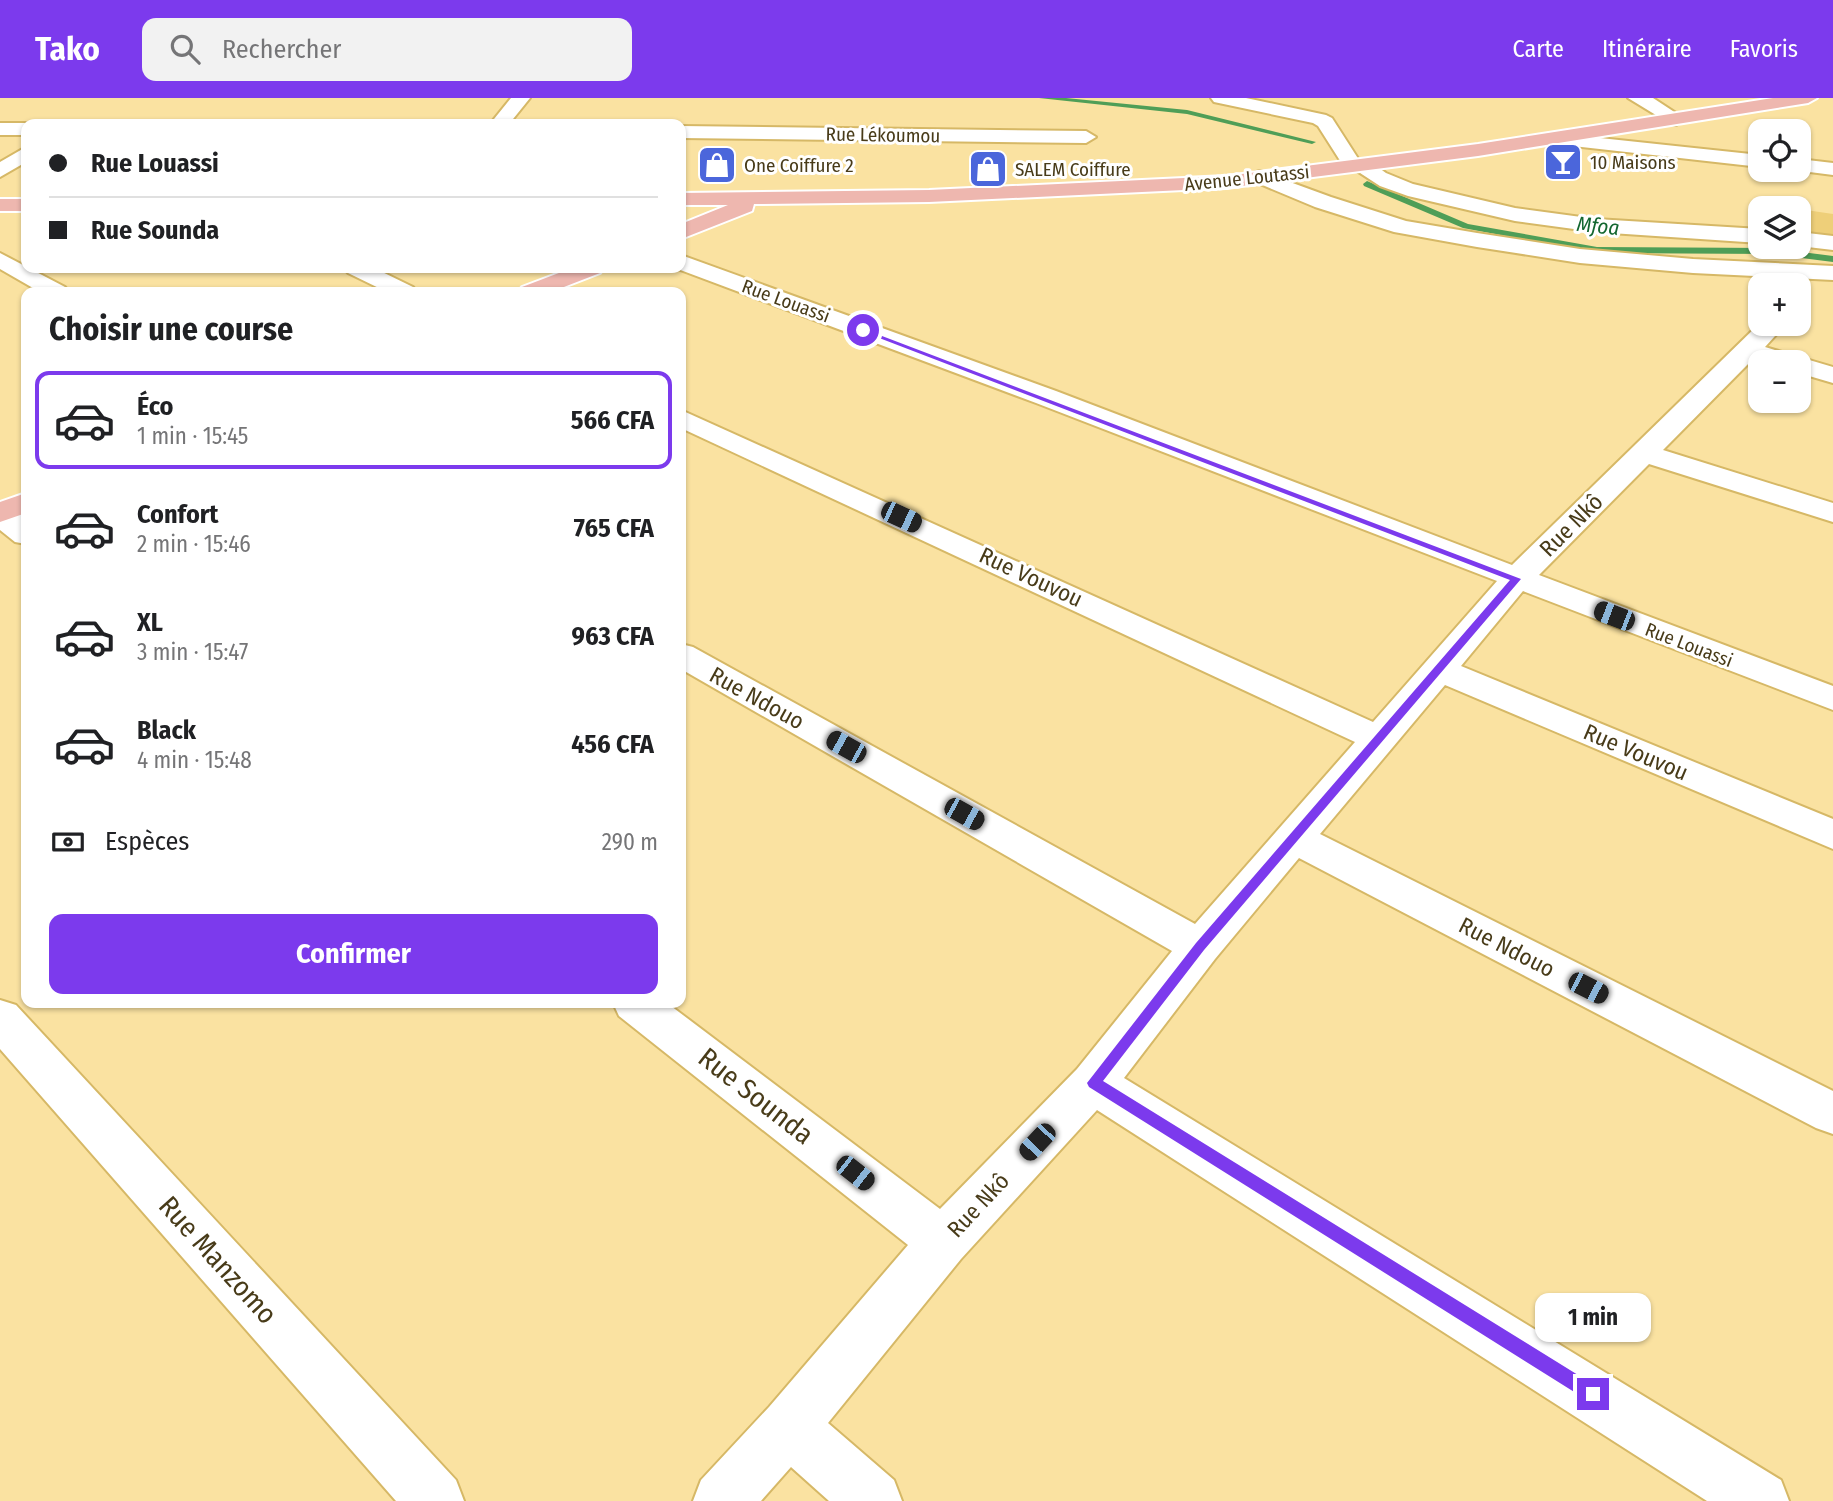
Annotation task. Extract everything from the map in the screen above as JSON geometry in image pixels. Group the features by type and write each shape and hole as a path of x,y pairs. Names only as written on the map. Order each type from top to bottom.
{"main road":[{"name":"Avenue Loutassi","path":"686,200 929,196 1147,187 1259,177 1553,139 1808,98"},
{"path":"686,230 764,197"},
{"path":"0,205 21,205"},
{"path":"543,287 579,273"},
{"path":"0,514 21,504"}],"street":[{"path":"503,119 521,98"},
{"path":"1220,98 1319,118 1325,122 1358,166 1375,177 1467,206 1539,221 1748,235"},
{"path":"1637,98 1654,104 1676,119"},
{"path":"0,129 21,129"},
{"name":"Rue Lékoumou","path":"686,132 1086,137"},
{"path":"1553,139 1748,160"},
{"path":"0,171 21,156"},
{"path":"1811,166 1833,169"},
{"path":"1259,177 1323,202 1402,227 1477,240 1580,256 1643,262 1828,272"},
{"path":"1811,240 1833,243"},
{"path":"0,260 21,272"},
{"name":"Rue Louassi","path":"686,264 1046,397 1833,699"},
{"path":"1811,287 1828,272"},
{"path":"23,273 48,287"},
{"path":"366,273 395,287"},
{"path":"1761,337 1776,350"},
{"name":"Rue Nkô","path":"722,1501 789,1427 943,1242 1093,1083 1200,947 1516,579 1761,337"},
{"path":"1811,369 1833,375"},
{"name":"Rue Vouvou","path":"686,420 1379,739"},
{"path":"1644,453 1833,513"},
{"path":"0,514 21,532"},
{"name":"Rue Ndouo","path":"686,657 1200,947"},
{"name":"Rue Vouvou","path":"1438,669 1833,835"},
{"name":"Rue Ndouo","path":"1294,838 1833,1114"},
{"name":"Rue Sounda","path":"641,1008 943,1242"},
{"name":"Rue Manzomo","path":"0,1018 435,1501"},
{"path":"1093,1083 1760,1501"},
{"path":"789,1427 873,1501"}],"shaded area":[{"path":"1811,211 1833,214 1833,235 1811,232"}],"waterway":[{"name":"Mfoa","path":"1043,98 1187,112 1312,142"},
{"name":"Mfoa","path":"1367,184 1466,226 1597,250 1770,251 1833,259"}],"place":[{"name":"10 Maisons","path":"1563,162"},
{"name":"One Coiffure 2","path":"717,165"},
{"name":"SALEM Coiffure","path":"988,169"}],"route":[{"path":"863,330 1046,397 1516,579 1200,947 1093,1083 1593,1394"}]}
